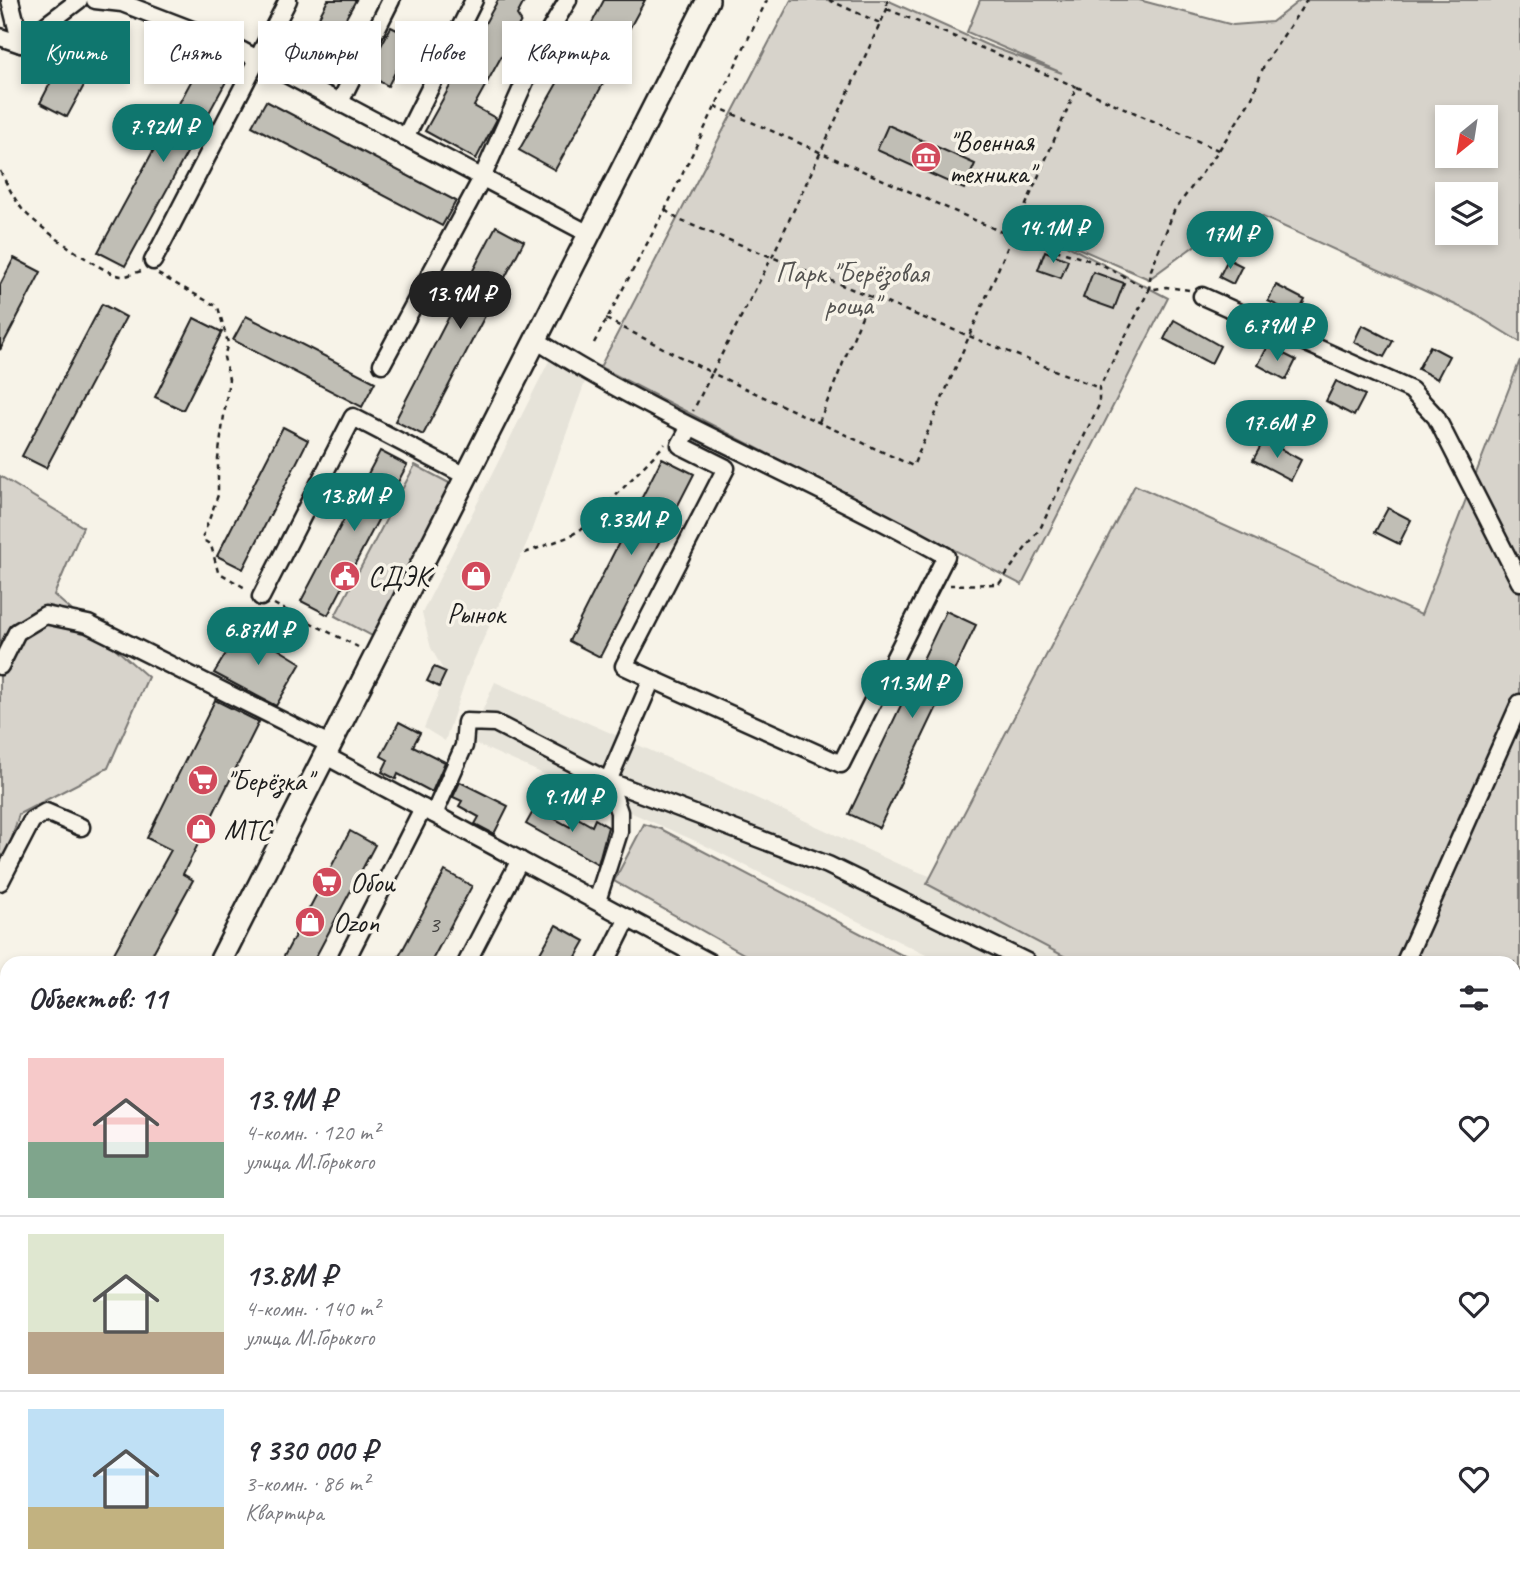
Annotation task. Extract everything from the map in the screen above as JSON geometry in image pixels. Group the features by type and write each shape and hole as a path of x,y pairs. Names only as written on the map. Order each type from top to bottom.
{"main road":[{"path":"223,956 708,0"}],"street":[{"path":"10,0 21,44"},
{"path":"51,21 79,0"},
{"path":"95,0 122,1 231,45 258,59"},
{"path":"278,21 288,0"},
{"path":"340,102 391,0"},
{"path":"405,138 474,0"},
{"path":"382,364 482,178 541,45 568,0"},
{"path":"0,37 21,44"},
{"path":"153,261 258,62"},
{"path":"305,84 589,234"},
{"path":"1202,296 1411,390 1436,417 1520,582"},
{"path":"536,340 597,379 684,424 861,508 946,556 841,764 624,666 726,468 680,445 684,424"},
{"path":"261,597 352,417 468,477"},
{"path":"0,666 16,632 45,615 88,624 329,751 428,811 698,956"},
{"path":"597,901 619,831 619,812 608,781 652,679"},
{"path":"1408,956 1520,703"},
{"path":"348,956 464,746 466,722 495,723 608,781 828,865 1015,956"},
{"path":"0,882 32,820 47,812 81,827"},
{"path":"470,956 520,860"},
{"path":"609,956 628,918"}],"path":[{"path":"594,343 665,210 767,0"},
{"path":"829,0 881,24"},
{"path":"525,553 568,537 588,525 692,414 772,257 822,151 881,24 887,9 887,0"},
{"path":"933,585 999,584 1041,527 1099,405 1099,388 1149,290 1151,271 1171,216 1219,150 1252,98 1264,65 1307,0"},
{"path":"887,9 1219,150"},
{"path":"606,319 712,373 913,466 1077,88"},
{"path":"715,106 1013,237 1101,264 1149,290 1181,288 1202,296"},
{"path":"0,171 22,209 33,220 98,266 124,277 149,271 218,307 228,343 224,357 229,379 218,459 218,495 202,539 211,545 218,572 343,638 376,659"},
{"path":"665,210 678,220 1099,388"},
{"path":"819,422 870,298"}],"shaded area":[{"name":"Рынок","path":"549,361 585,382 528,540 468,673 445,741 424,728 446,675 431,648 422,613"},
{"path":"495,682 713,778 898,864 951,884 1079,956 928,956 700,843 469,741"}],"green space":[{"name":"Парк \"Берёзовая роща\"","path":"791,0 887,0 987,45 1062,73 967,32 980,0 1139,0 1233,25 1272,22 1300,0 1520,0 1520,342 1471,312 1252,212 1212,233 1149,279 1039,231 1168,298 1022,585 600,367"},
{"path":"1520,360 1520,956 1064,956 927,884 1135,485 1421,615"},
{"path":"415,465 453,485 372,636 335,616"},
{"path":"0,476 83,527 54,595 148,677 108,768 19,814 0,879"},
{"path":"644,824 661,829 904,956 747,956 614,881"}],"building":[{"path":"328,0 356,0 344,21 317,21"},
{"path":"498,0 525,0 517,15 521,21 502,21 502,55 488,81 488,21"},
{"path":"604,0 645,0 632,24 632,21 593,21"},
{"path":"391,27 395,29 395,73 388,86 381,82 381,46"},
{"path":"50,84 85,84 67,117 40,103"},
{"path":"190,84 225,84 125,266 98,252"},
{"path":"451,84 486,84 474,106 497,119 476,159 425,131"},
{"path":"557,84 603,84 555,170 519,150"},
{"path":"266,101 456,201 442,226 252,126"},
{"name":"\"Военная техника\"","path":"888,125 975,164 964,189 877,150"},
{"path":"496,226 524,241 423,435 395,421"},
{"path":"1045,251 1068,260 1061,278 1038,270"},
{"path":"14,258 41,272 0,350 0,285"},
{"path":"1228,259 1242,266 1233,284 1219,277"},
{"path":"1093,272 1124,283 1114,309 1083,298"},
{"path":"1276,285 1305,300 1297,315 1268,301"},
{"path":"102,304 126,317 46,468 22,456"},
{"path":"246,316 375,382 362,407 233,340"},
{"path":"194,318 222,332 183,410 155,397"},
{"path":"1174,320 1220,346 1211,364 1164,339"},
{"path":"1362,325 1393,341 1384,357 1354,342"},
{"path":"1268,346 1296,360 1286,380 1258,365"},
{"path":"1430,346 1449,356 1437,379 1418,369"},
{"path":"1336,381 1365,395 1354,416 1326,401"},
{"path":"283,427 308,440 243,569 217,556"},
{"path":"1264,440 1301,460 1291,480 1253,460"},
{"path":"380,451 407,465 328,615 301,601"},
{"path":"662,458 694,474 600,657 569,641"},
{"path":"1388,508 1411,520 1399,544 1375,532"},
{"path":"946,611 976,625 879,828 849,814"},
{"path":"242,627 301,663 276,706 214,673"},
{"path":"434,667 446,672 439,687 427,681"},
{"name":"\"Берёзка\"","path":"215,700 259,722 183,874 193,880 151,956 120,956 114,953 171,850 147,838"},
{"path":"399,722 420,733 413,746 445,762 432,792 398,774 396,779 382,772 388,760 381,756"},
{"path":"460,782 508,806 494,834 475,824 479,817 459,806 462,801 453,797"},
{"path":"535,808 570,827 576,817 592,826 595,819 608,827 598,864 526,824"},
{"path":"350,831 375,845 316,956 284,956"},
{"path":"445,871 472,886 434,956 399,956"},
{"path":"556,925 585,941 576,956 538,956"}],"place":[{"name":"\"Военная техника\"","path":"926,157"},
{"name":"СДЭК","path":"345,576"},
{"name":"Рынок","path":"476,576"},
{"name":"\"Берёзка\"","path":"203,780"},
{"name":"МТС","path":"201,829"},
{"name":"Обои","path":"327,882"},
{"name":"Ozon","path":"310,922"}]}
